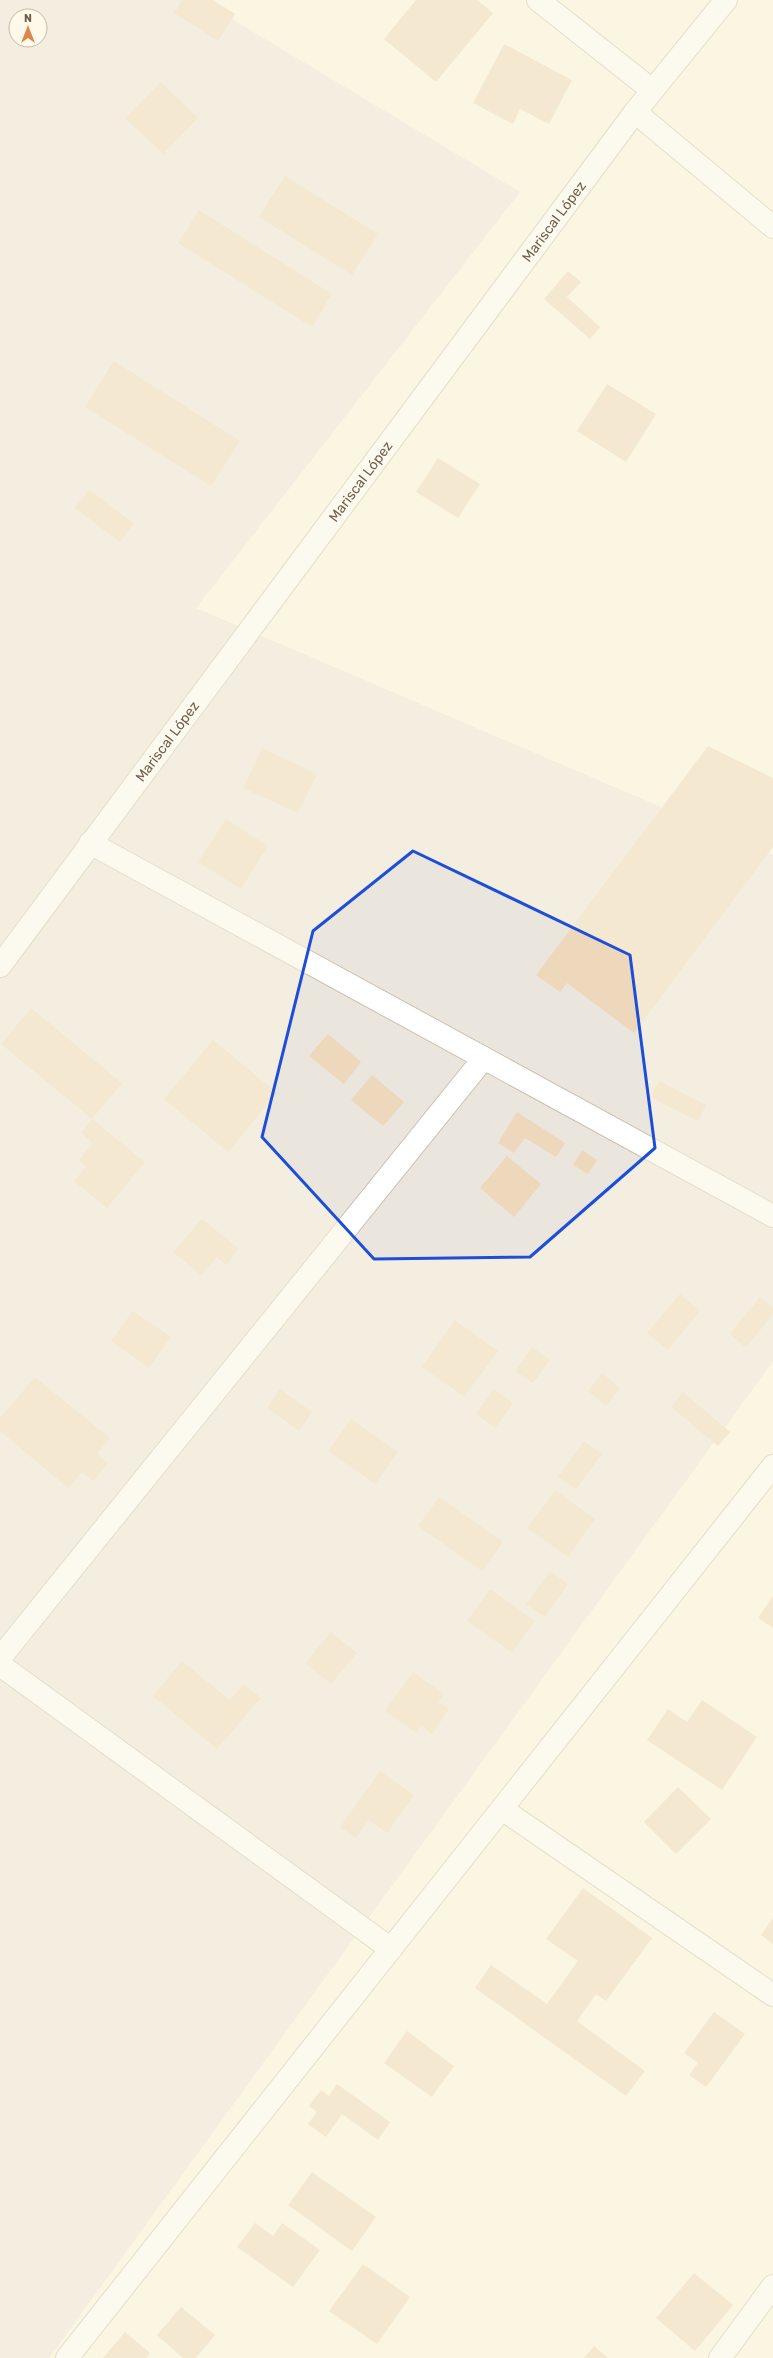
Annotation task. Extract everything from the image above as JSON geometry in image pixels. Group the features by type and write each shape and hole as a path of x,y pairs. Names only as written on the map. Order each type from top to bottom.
{"street":[{"path":"538,0 652,90"},
{"name":"Mariscal López","path":"0,966 635,112 726,0"},
{"path":"635,112 773,228"},
{"path":"90,843 773,1216"},
{"path":"0,1658 484,1058"},
{"path":"68,2358 773,1466"},
{"path":"0,1665 391,1949"},
{"path":"502,1809 773,1995"},
{"path":"720,2358 773,2286"}],"highlighted area":[{"path":"413,851 630,955 655,1148 530,1257 374,1259 262,1137 313,931"}],"shaded area":[{"path":"0,0 200,0 520,192 196,608 773,855 773,1361 49,2358 0,2358"}],"building":[{"path":"182,0 213,0 235,14 218,41 174,13"},
{"path":"416,0 477,0 493,13 436,82 384,39"},
{"path":"504,44 572,80 549,124 520,109 513,124 473,103"},
{"path":"161,82 198,118 163,154 125,118"},
{"path":"285,176 378,234 352,275 259,217"},
{"path":"199,210 332,294 312,327 178,243"},
{"path":"568,271 581,282 567,297 600,327 590,339 544,299"},
{"path":"114,361 240,441 211,486 85,407"},
{"path":"607,384 656,414 626,462 577,431"},
{"path":"438,458 480,484 458,518 416,492"},
{"path":"89,490 134,523 120,542 75,508"},
{"path":"708,746 773,778 773,847 634,1033 567,983 560,992 536,975"},
{"path":"262,748 317,774 298,813 243,788"},
{"path":"226,819 268,846 241,889 198,862"},
{"path":"31,1008 122,1083 92,1119 1,1044"},
{"path":"328,1034 361,1062 344,1084 309,1056"},
{"path":"213,1040 277,1093 228,1152 164,1099"},
{"path":"372,1075 404,1102 383,1126 351,1100"},
{"path":"659,1081 706,1105 698,1121 650,1097"},
{"path":"517,1112 565,1143 556,1157 525,1138 514,1153 498,1143"},
{"path":"92,1119 145,1162 107,1208 74,1181 86,1167 79,1160 93,1143 81,1133"},
{"path":"582,1150 597,1160 588,1174 573,1165"},
{"path":"507,1156 541,1184 514,1217 480,1188"},
{"path":"202,1219 239,1249 226,1265 217,1257 201,1275 173,1252"},
{"path":"680,1294 700,1311 668,1350 647,1333"},
{"path":"760,1297 773,1308 773,1314 746,1348 730,1334"},
{"path":"133,1311 171,1337 149,1368 111,1341"},
{"path":"455,1320 498,1351 464,1397 422,1367"},
{"path":"532,1347 550,1360 533,1383 515,1371"},
{"path":"602,1373 620,1388 606,1406 588,1391"},
{"path":"35,1377 110,1438 97,1454 108,1463 93,1481 82,1472 68,1488 0,1431 0,1418"},
{"path":"280,1389 312,1412 299,1431 267,1408"},
{"path":"494,1389 513,1403 495,1428 476,1414"},
{"path":"683,1392 730,1432 718,1446 671,1407"},
{"path":"351,1419 398,1452 375,1484 328,1451"},
{"path":"584,1441 602,1454 576,1489 558,1477"},
{"path":"555,1490 595,1519 568,1557 527,1528"},
{"path":"439,1497 503,1542 482,1571 418,1526"},
{"path":"550,1571 568,1584 545,1617 526,1604"},
{"path":"490,1589 535,1621 512,1653 467,1621"},
{"path":"773,1596 773,1628 758,1618"},
{"path":"331,1632 357,1653 331,1684 305,1663"},
{"path":"182,1661 230,1700 244,1684 261,1698 217,1749 153,1696"},
{"path":"413,1672 444,1694 438,1702 449,1709 432,1734 421,1726 416,1733 385,1711"},
{"path":"702,1700 757,1737 722,1790 647,1740 668,1709 687,1722"},
{"path":"380,1771 414,1795 387,1833 369,1820 356,1838 340,1827"},
{"path":"678,1787 711,1819 676,1854 644,1822"},
{"path":"583,1888 652,1938 606,2001 596,1994 577,2021 645,2071 626,2096 475,1988 491,1965 547,2004 578,1961 546,1939"},
{"path":"773,1918 773,1944 761,1935"},
{"path":"714,2012 745,2034 706,2087 689,2075 698,2063 684,2053"},
{"path":"407,2031 454,2066 432,2097 384,2063"},
{"path":"337,2084 390,2122 378,2140 342,2114 326,2137 308,2124 317,2112 309,2106 321,2090 329,2096"},
{"path":"312,2172 376,2217 352,2251 288,2205"},
{"path":"255,2223 273,2236 282,2223 320,2250 293,2287 237,2247"},
{"path":"363,2264 410,2297 377,2344 329,2311"},
{"path":"694,2273 733,2305 695,2351 656,2318"},
{"path":"181,2307 215,2335 196,2358 183,2358 157,2335"},
{"path":"125,2332 150,2353 146,2358 103,2358"},
{"path":"594,2346 608,2358 584,2358"}]}
